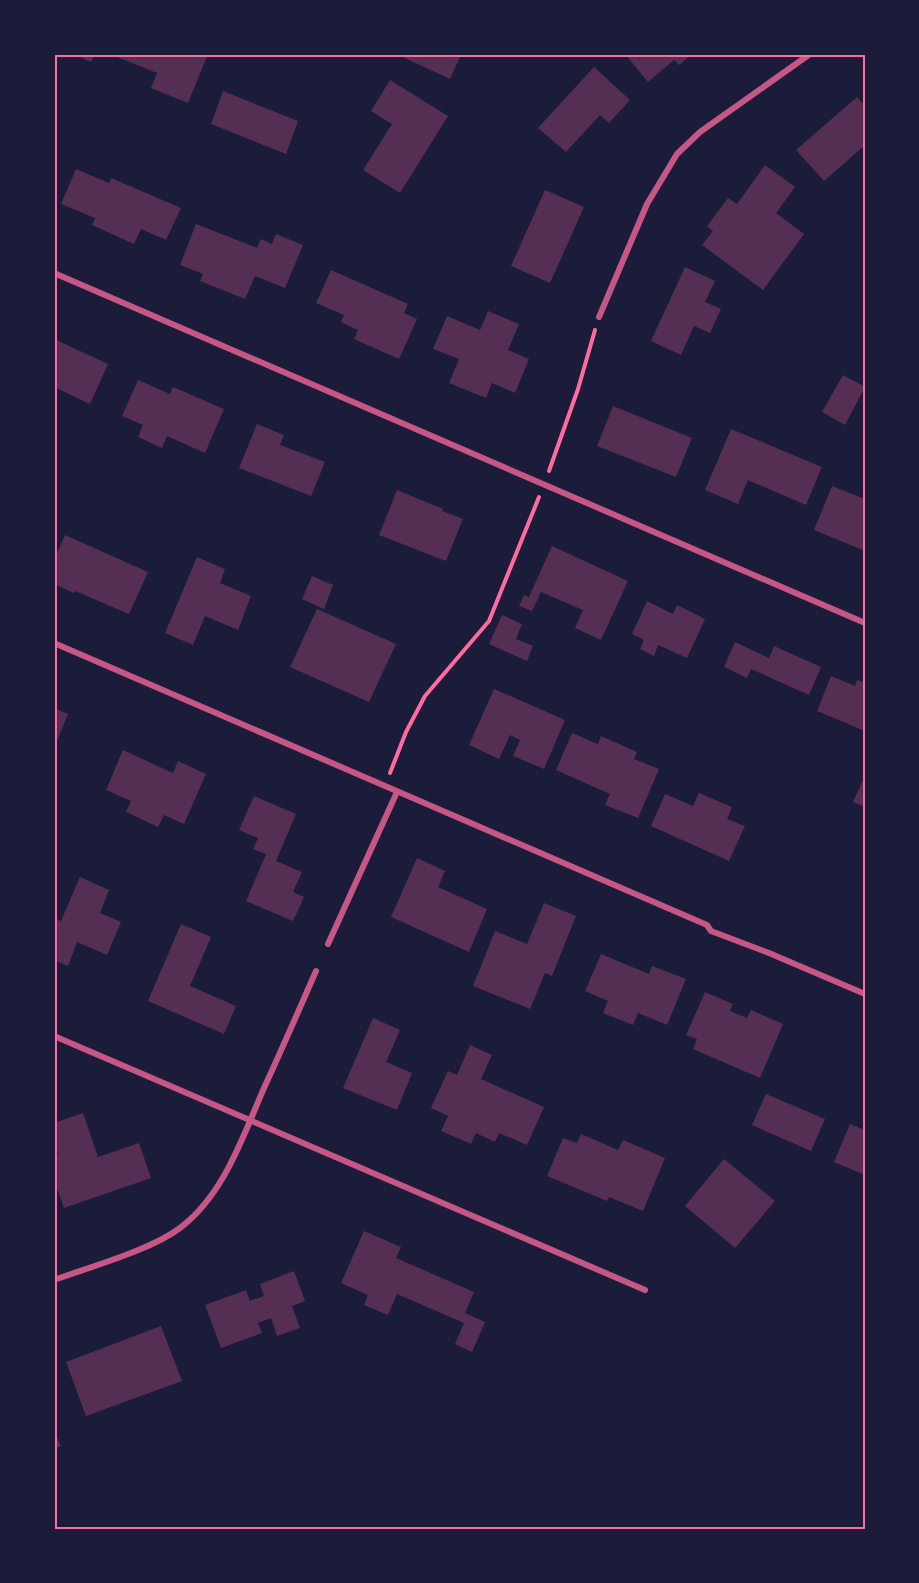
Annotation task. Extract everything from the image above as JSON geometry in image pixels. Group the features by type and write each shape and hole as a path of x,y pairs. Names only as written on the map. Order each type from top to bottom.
{"street":[{"path":"599,317 647,204 677,154 700,132 810,54"},
{"path":"54,273 865,623"},
{"path":"54,643 707,926 711,931 769,952 865,994"},
{"path":"328,944 397,792"},
{"path":"54,1280 136,1250 179,1229 198,1213 232,1161 316,971"},
{"path":"54,1036 645,1290"}],"path":[{"path":"383,786 406,732 425,696 489,621 544,484 578,389 599,317"}],"building":[{"path":"73,54 95,54 91,62"},
{"path":"119,54 208,54 188,103 151,88 157,73 117,57"},
{"path":"396,54 454,54 460,57 450,79"},
{"path":"625,54 692,54 679,65 674,60 648,82"},
{"path":"594,67 630,100 609,123 600,115 566,152 538,128"},
{"path":"390,80 448,116 400,193 363,170 392,124 371,111"},
{"path":"223,91 298,121 286,154 211,124"},
{"path":"857,97 865,106 865,145 824,181 796,150"},
{"path":"765,165 795,187 776,213 804,234 763,290 702,245 713,231 707,226 728,198 737,204"},
{"path":"76,169 109,183 111,178 181,208 166,240 141,229 134,244 92,225 95,218 61,204"},
{"path":"545,190 584,207 550,283 511,266"},
{"path":"196,224 257,248 261,239 272,244 276,234 303,245 285,288 255,276 245,299 200,281 203,274 180,265"},
{"path":"685,267 715,281 705,302 721,309 710,333 694,326 681,355 651,341"},
{"path":"331,270 408,304 404,313 417,319 399,359 354,339 358,330 341,322 344,315 316,303"},
{"path":"488,311 519,324 508,350 529,359 515,393 492,383 486,398 449,383 459,359 433,349 447,316 480,330"},
{"path":"54,339 108,364 90,404 54,387"},
{"path":"843,375 865,387 845,425 822,412"},
{"path":"138,380 170,394 173,387 224,409 205,453 167,436 162,448 138,437 143,425 122,416"},
{"path":"613,406 692,438 676,477 597,446"},
{"path":"257,424 284,435 280,445 325,462 311,496 239,468"},
{"path":"731,429 822,467 806,505 748,480 738,504 705,490"},
{"path":"832,486 865,499 865,551 814,530"},
{"path":"397,490 463,519 446,561 379,535"},
{"path":"65,535 148,572 129,614 54,584 54,560"},
{"path":"552,546 628,581 601,640 575,628 583,610 541,592 532,611 519,606 524,595 529,597"},
{"path":"197,557 225,569 220,583 251,596 238,630 205,616 193,645 165,633"},
{"path":"312,576 333,585 324,609 302,599"},
{"path":"647,601 673,614 677,605 705,619 687,658 658,645 654,656 640,649 644,640 632,634"},
{"path":"317,609 396,644 369,702 290,667"},
{"path":"502,615 522,624 516,639 533,646 527,661 489,644"},
{"path":"735,642 769,658 774,646 821,667 809,695 751,669 747,678 724,667"},
{"path":"831,676 855,686 857,680 865,683 865,731 817,711"},
{"path":"494,689 565,720 544,769 513,756 520,740 510,735 499,759 469,745"},
{"path":"54,708 68,714 54,748"},
{"path":"572,733 598,744 601,736 637,752 634,759 659,769 638,818 605,805 610,794 556,770"},
{"path":"123,750 173,773 178,761 206,774 184,824 164,815 158,827 126,812 131,801 106,790"},
{"path":"863,780 865,781 865,807 853,802"},
{"path":"699,793 732,807 727,819 745,826 729,861 651,826 665,794 693,806"},
{"path":"254,796 296,814 276,861 302,872 293,892 304,897 293,921 246,901 266,854 253,849 258,838 239,830"},
{"path":"417,858 445,871 438,887 487,909 469,952 391,917"},
{"path":"80,877 109,890 100,913 121,922 107,955 77,942 68,966 54,960 54,918 61,921"},
{"path":"544,903 576,916 552,976 545,973 530,1009 473,986 495,931 527,944"},
{"path":"181,924 211,937 190,986 236,1006 224,1034 148,1001"},
{"path":"601,954 649,974 652,966 686,979 667,1025 638,1013 633,1025 603,1013 608,1001 585,991"},
{"path":"705,992 733,1004 730,1011 747,1018 751,1010 783,1024 760,1078 693,1049 697,1039 686,1035"},
{"path":"373,1018 400,1030 386,1062 412,1073 397,1110 343,1088"},
{"path":"470,1045 492,1055 481,1079 544,1107 527,1145 499,1133 495,1142 476,1133 471,1144 441,1131 448,1116 431,1108 448,1071 457,1075"},
{"path":"766,1094 825,1119 811,1151 752,1125"},
{"path":"83,1113 98,1157 139,1143 151,1178 64,1208 54,1180 54,1155 58,1154 54,1141 54,1123"},
{"path":"850,1124 865,1130 865,1175 834,1162"},
{"path":"581,1134 618,1150 623,1140 665,1158 643,1211 609,1197 607,1201 547,1176 563,1138 577,1143"},
{"path":"724,1159 775,1201 735,1248 685,1206"},
{"path":"364,1231 401,1247 396,1258 474,1292 465,1313 485,1322 472,1352 455,1344 464,1323 397,1294 388,1315 364,1305 368,1295 341,1283"},
{"path":"294,1271 305,1301 292,1306 300,1328 277,1336 271,1318 258,1323 262,1333 221,1348 205,1305 246,1290 250,1301 264,1296 260,1284"},
{"path":"161,1326 182,1381 86,1416 66,1362"},
{"path":"54,1430 61,1446 54,1449"}]}
